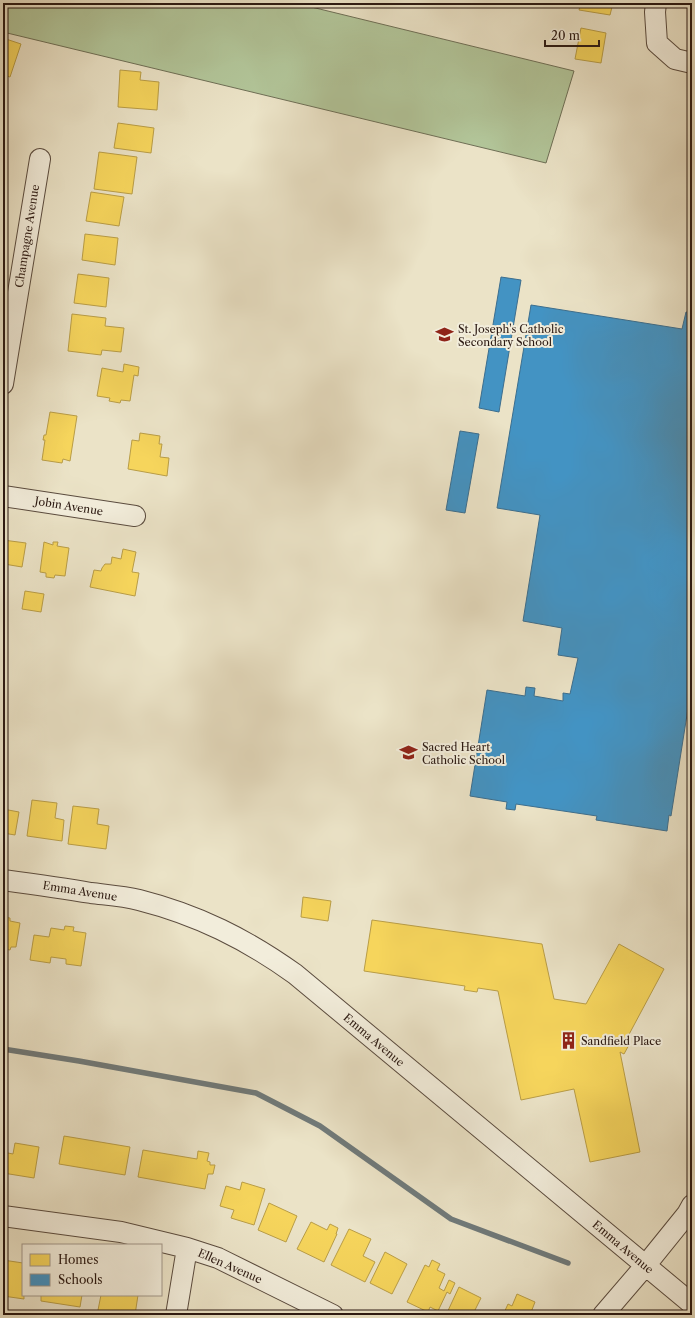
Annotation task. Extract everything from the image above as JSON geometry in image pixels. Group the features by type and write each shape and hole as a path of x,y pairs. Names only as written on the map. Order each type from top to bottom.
{"street":[{"path":"656,3 655,12 657,43 675,59 692,63"},
{"name":"Champagne Avenue","path":"3,384 40,159"},
{"name":"Jobin Avenue","path":"3,496 135,516"},
{"name":"Emma Avenue","path":"3,880 138,900 189,915 213,925 240,938 267,954 295,974 692,1304"},
{"path":"603,1315 646,1266 687,1214 692,1205"},
{"name":"Ellen Avenue","path":"3,1216 121,1232 186,1248 218,1258 333,1315"},
{"path":"176,1315 186,1248"}],"green space":[{"path":"3,3 295,3 574,71 546,163 3,32"}],"building: Homes":[{"path":"581,3 613,3 610,15 579,10"},
{"path":"581,28 606,33 601,63 575,59"},
{"path":"3,38 21,44 10,77 3,75"},
{"path":"120,70 141,72 140,80 159,82 157,110 118,107"},
{"path":"3,95 7,96 3,119"},
{"path":"118,123 154,128 151,153 114,148"},
{"path":"99,152 137,157 132,194 94,189"},
{"path":"91,192 124,197 119,226 86,221"},
{"path":"85,234 118,238 115,265 82,260"},
{"path":"78,274 109,278 106,307 74,303"},
{"path":"72,314 106,318 105,326 124,328 121,352 102,350 101,355 68,351"},
{"path":"124,364 139,367 138,376 134,375 130,401 121,400 120,403 109,401 110,398 97,396 102,368 123,372"},
{"path":"50,412 77,416 70,461 63,459 62,463 42,460 45,440 43,440 44,435 46,435"},
{"path":"140,433 160,436 159,444 162,444 160,457 169,458 167,476 128,469 132,440 139,441"},
{"path":"3,540 26,543 22,567 4,564 3,568"},
{"path":"44,542 53,545 53,542 58,542 57,546 69,548 65,576 55,575 54,578 46,577 46,573 40,572"},
{"path":"123,549 136,552 132,572 139,573 135,596 90,587 94,570 101,571 105,564 111,564 112,557 121,559"},
{"path":"25,591 44,594 41,612 22,609"},
{"path":"32,800 57,803 55,818 64,820 62,841 27,836"},
{"path":"73,806 99,809 97,824 109,826 106,849 68,844"},
{"path":"3,809 19,812 15,835 3,833"},
{"path":"303,897 331,901 328,921 301,917"},
{"path":"3,917 10,918 10,921 20,923 16,947 11,947 10,950 3,949"},
{"name":"Sandfield Place","path":"372,920 542,944 554,999 586,1004 619,944 664,969 626,1040 630,1043 624,1054 620,1052 640,1152 590,1162 574,1089 521,1100 498,991 478,988 477,992 464,990 465,986 364,971"},
{"path":"65,926 74,927 73,931 86,933 81,966 66,964 66,959 51,957 50,963 30,960 34,935 49,937 51,928 64,930"},
{"path":"64,1136 130,1147 125,1175 59,1164"},
{"path":"15,1143 39,1147 34,1178 3,1173 3,1152 13,1154"},
{"path":"143,1150 197,1159 198,1151 209,1153 207,1161 210,1162 210,1165 215,1165 213,1174 208,1174 205,1189 138,1177"},
{"path":"242,1182 265,1189 254,1225 231,1218 234,1210 220,1206 226,1186 240,1190"},
{"path":"269,1203 297,1216 286,1242 258,1230"},
{"path":"311,1222 327,1230 330,1224 338,1228 337,1234 324,1262 297,1249"},
{"path":"349,1229 371,1239 363,1256 375,1262 365,1282 331,1265"},
{"path":"385,1252 407,1264 392,1294 370,1283"},
{"path":"3,1260 22,1263 22,1296 24,1296 24,1299 3,1296"},
{"path":"432,1260 440,1264 437,1270 445,1274 439,1288 444,1291 449,1280 455,1283 450,1294 447,1292 438,1311 430,1307 428,1312 407,1302 425,1265 429,1267"},
{"path":"459,1287 481,1298 475,1310 483,1315 446,1315"},
{"path":"517,1294 535,1302 530,1315 503,1315 508,1304 512,1306"},
{"path":"41,1296 82,1296 80,1307 41,1301"},
{"path":"101,1296 138,1296 135,1315 97,1315"}],"building: Schools":[{"path":"501,277 521,280 499,412 479,408"},
{"path":"531,305 682,329 686,312 692,313 692,683 671,816 669,815 667,831 596,820 597,816 516,804 515,810 506,809 507,802 470,796 487,690 525,696 526,687 535,688 534,696 563,701 563,693 570,694 578,658 558,655 562,628 523,621 540,515 497,508"},
{"path":"460,431 479,434 465,513 446,510"}],"waterway":[{"path":"3,1049 256,1093 320,1126 451,1219 568,1263"}],"place":[{"name":"St. Joseph's Catholic Secondary School","path":"445,335"},
{"name":"Sacred Heart Catholic School","path":"409,753"},
{"name":"Sandfield Place","path":"568,1041"}]}
